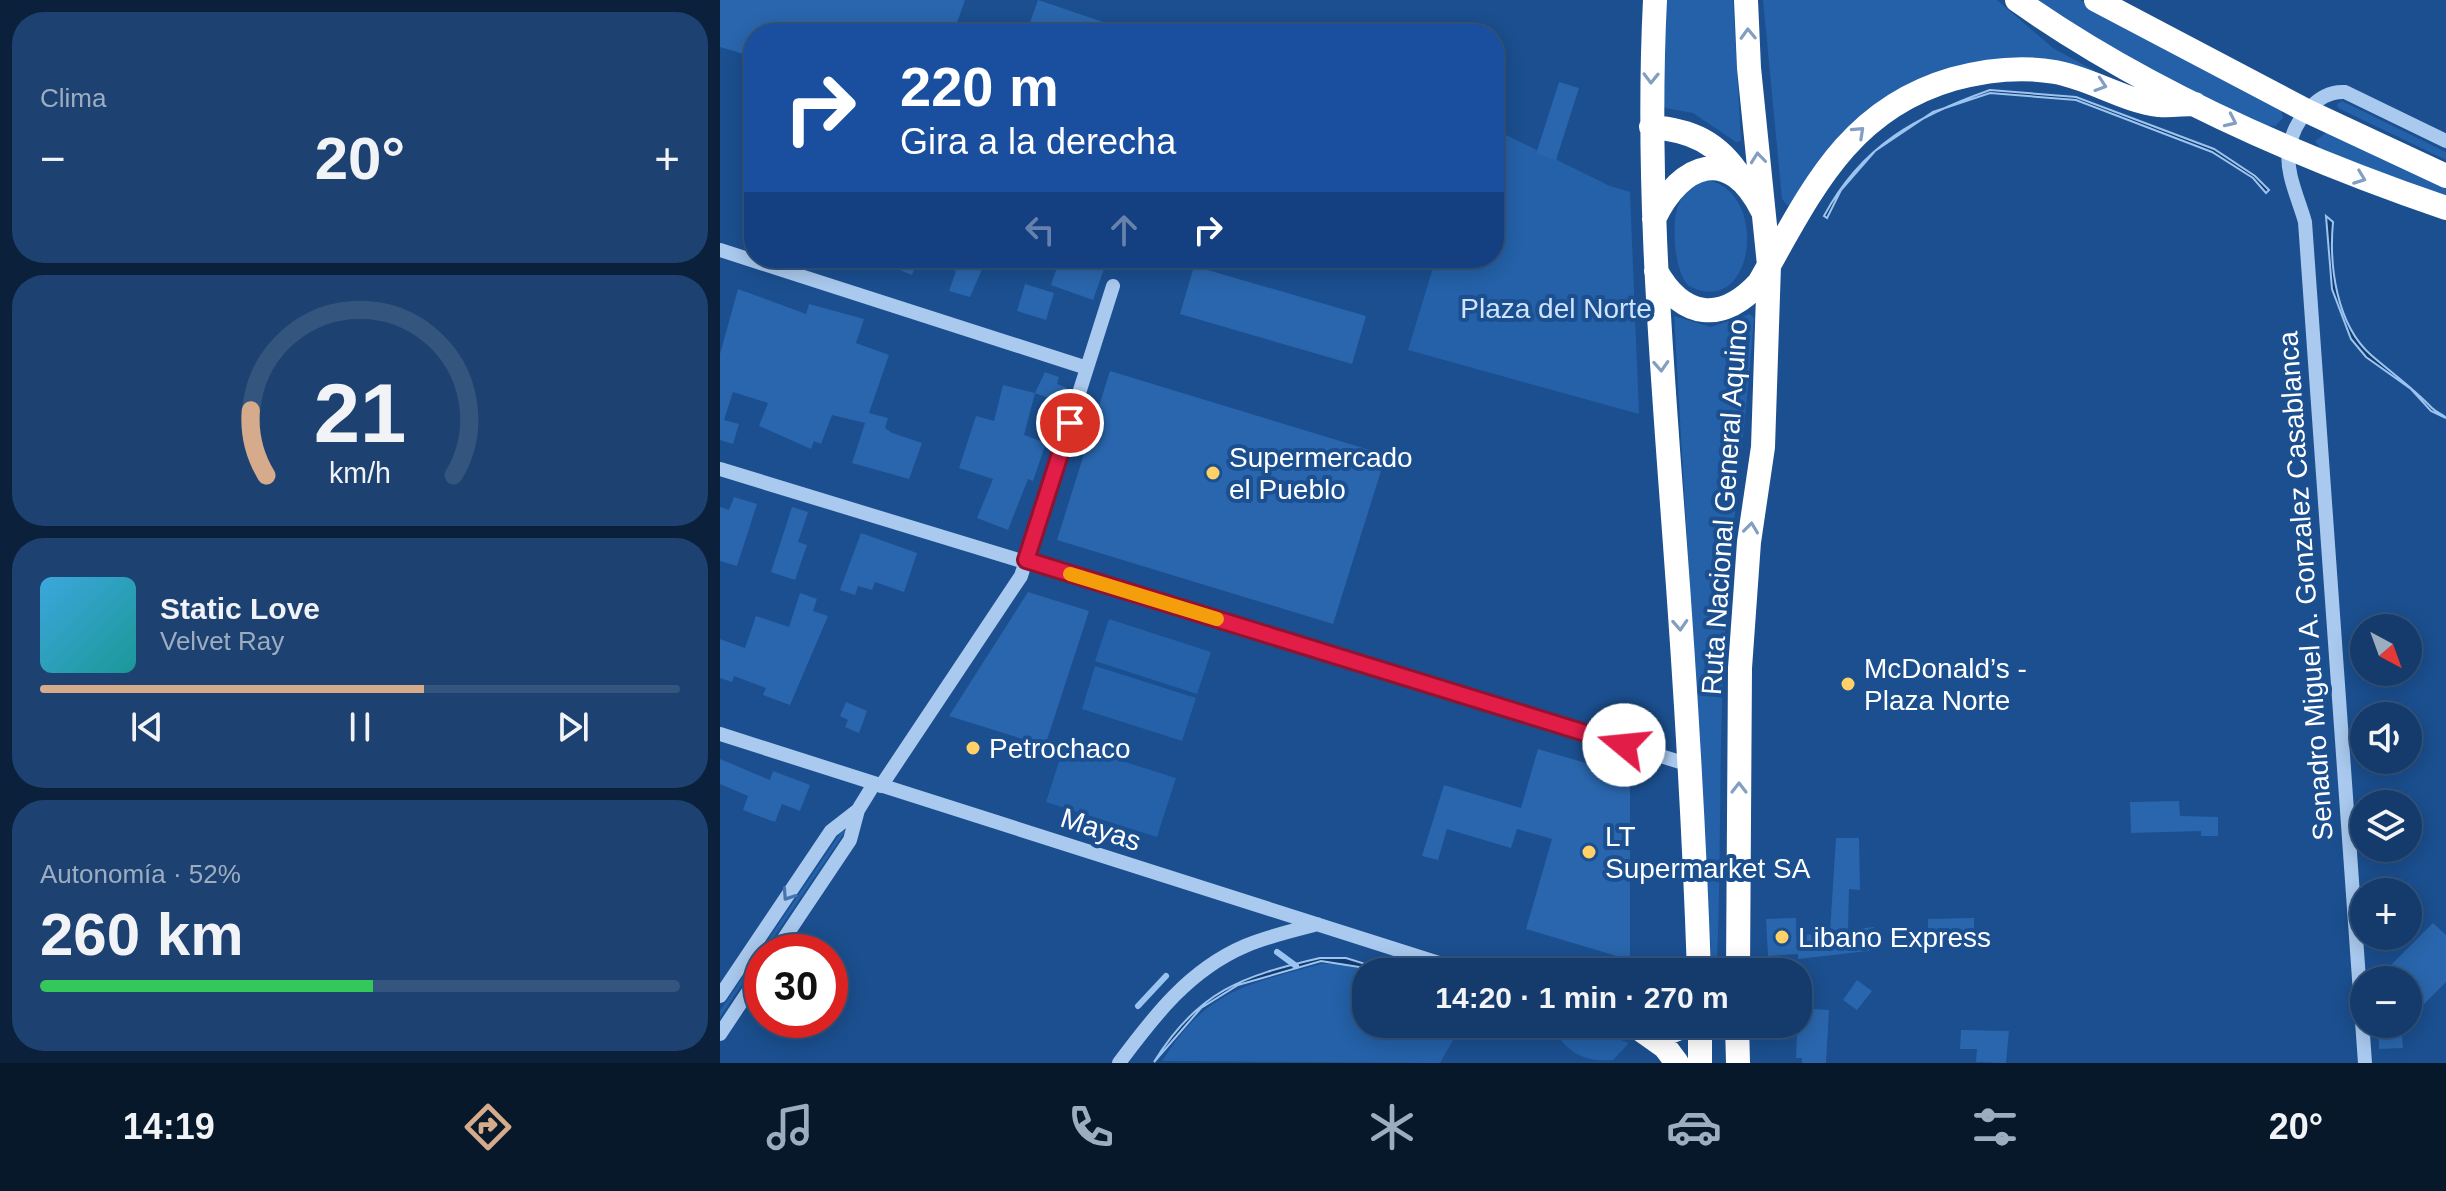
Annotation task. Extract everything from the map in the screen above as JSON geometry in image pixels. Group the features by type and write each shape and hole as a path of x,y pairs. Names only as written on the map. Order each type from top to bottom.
{"highway":[{"name":"Ruta Nacional General Aquino","path":"1655,0 1651,127 1653,221 1690,765 1699,958"},
{"name":"Ruta Nacional General Aquino","path":"1738,958 1740,668 1751,522 1763,447 1769,265 1749,68 1746,0"},
{"path":"2017,0 2113,62 2195,104 2357,178 2446,208"},
{"path":"2096,0 2307,111 2446,176"},
{"path":"1656,271 1666,289 1682,302 1702,311 1725,309 1744,298 1769,265 1822,172 1840,150 1884,110 1929,86 1975,73 2020,68 2056,72 2157,105 2195,104"},
{"path":"1651,127 1696,134 1724,155 1764,216"},
{"path":"1653,221 1668,193 1694,170 1725,170 1745,183"},
{"path":"1723,958 1728,929 1739,908"},
{"path":"1650,1038 1677,1063"},
{"path":"1700,1038 1700,1063"},
{"path":"1737,1038 1738,1063"}],"street":[{"path":"2289,147 2307,111 2320,96 2332,91 2345,92 2446,141"},
{"name":"Senadro Miguel A. Gonzalez Casablanca","path":"2289,147 2290,167 2305,222 2365,1063"},
{"path":"721,253 744,260"},
{"path":"769,268 1087,368"},
{"path":"720,996 831,831 858,810 878,785 1021,576 1113,286"},
{"path":"720,469 1690,765"},
{"name":"Mayas","path":"720,734 1423,958"},
{"path":"787,934 850,840 858,810"},
{"path":"1119,1063 1153,1018 1195,975 1245,946 1317,924"},
{"path":"1689,958 1690,944 1698,933"},
{"path":"720,1034 744,998"}],"green space":[{"path":"1663,0 1733,0 1741,141 1736,142 1693,113 1665,108"},
{"path":"1763,0 1997,0 2053,48 2095,71 2036,60 1847,128 1828,149 1791,205 1787,205 1782,199"},
{"path":"2037,0 2080,0 2281,109 2283,118 2275,126 2249,119 2129,56"},
{"path":"2342,101 2446,152 2446,160 2338,108 2337,104"},
{"path":"2327,132 2446,187 2446,199 2323,153 2315,141"},
{"name":"Plaza del Norte","path":"1504,134 1610,186 1630,192 1639,414 1408,350 1433,268 1504,268"},
{"path":"1705,180 1726,188 1739,204 1746,226 1746,249 1741,270 1729,285 1712,292 1689,286 1684,279 1677,260 1674,236 1680,201 1696,184"},
{"path":"1750,314 1754,318 1725,631 1717,958 1711,958 1674,316 1711,327"},
{"path":"1109,619 1211,652 1197,694 1095,661"},
{"path":"1095,666 1196,698 1182,741 1082,709"},
{"path":"1065,743 1176,778 1157,837 1046,802"},
{"path":"843,829 845,832 776,934 772,934"},
{"path":"1321,964 1352,967 1352,1038 1454,1038 1440,1063 1162,1061 1195,1019 1212,1005 1249,985"},
{"path":"744,975 744,981 720,1017 720,1011"},
{"path":"1560,1038 1615,1038 1629,1043 1613,1060 1603,1060 1584,1057"}],"shaded area":[{"path":"1990,90 2076,97 2214,149 2255,176 2269,190 2266,193 2253,178 2212,152 2076,100 1990,93 1944,108"},
{"path":"1923,119 1876,150 1894,136"},
{"path":"1874,152 1841,190 1827,218 1824,216 1839,191"},
{"path":"2326,216 2333,222 2334,275 2337,293 2350,327 2371,355 2446,418 2431,411 2411,389 2366,357 2351,339 2332,289"},
{"path":"1320,958 1352,960 1352,966 1321,961 1238,985 1201,1008 1154,1062 1188,1018 1205,1003 1224,990 1267,972"}],"building":[{"path":"720,0 965,0 957,24 744,24 744,54 720,47"},
{"path":"1038,0 1109,24 1030,24"},
{"path":"1559,82 1579,88 1556,160 1536,154"},
{"path":"895,268 914,268 912,275"},
{"path":"946,268 983,268 970,297 949,291 956,271"},
{"path":"1057,268 1104,268 1093,300 1051,285"},
{"path":"1193,268 1201,268 1366,316 1352,364 1180,314"},
{"path":"1025,284 1054,293 1046,320 1017,311"},
{"path":"738,289 806,314 809,304 864,319 856,343 889,355 869,413 888,418 885,428 892,433 922,443 909,479 852,463 865,423 832,415 821,444 814,441 811,449 759,426 768,403 733,392 724,420 739,424 733,444 720,440 720,354"},
{"path":"1110,371 1386,455 1333,624 1057,540"},
{"path":"1045,372 1059,377 1057,384 1067,388 1062,403 1035,393"},
{"path":"1003,385 1035,393 1024,435 1046,443 1033,481 1028,479 1008,530 977,518 993,479 959,468 976,416 994,421"},
{"path":"734,497 757,504 737,566 720,561 720,507 729,510"},
{"path":"792,507 808,512 798,542 807,545 795,580 771,572"},
{"path":"861,533 917,553 904,592 875,582 872,590 858,586 855,595 840,590"},
{"path":"1028,592 1089,611 1045,746 949,716"},
{"path":"800,593 817,599 813,611 828,616 790,705 763,695 766,688 734,676 732,682 720,678 720,639 745,648 756,616 789,627"},
{"path":"846,702 867,711 859,733 845,727 848,720 840,716"},
{"name":"LT Supermarket SA","path":"1538,749 1630,776 1630,958 1526,929 1552,839 1517,829 1511,848 1447,829 1438,860 1422,856 1444,785 1521,808"},
{"path":"720,759 770,780 773,771 810,785 800,811 782,804 775,822 743,810 748,796 720,784"},
{"path":"2179,801 2180,816 2218,817 2218,836 2201,836 2201,831 2131,833 2130,802"},
{"path":"1836,838 1859,838 1860,890 1849,889 1848,930 1874,927 1876,950 1807,958 1798,958 1798,954 1768,956 1766,919 1796,918 1797,936 1830,932"},
{"path":"1974,918 1974,941 1928,942 1928,919"},
{"path":"2433,923 2446,935 2446,982 2422,1006 2422,966 2390,966 2406,950 2422,950 2422,934"},
{"path":"1857,980 1872,991 1857,1010 1843,1000"},
{"path":"1812,1009 1829,1010 1826,1063 1802,1063 1802,1058 1796,1058 1797,1038 1812,1038"},
{"path":"1961,1030 2009,1031 2006,1063 1976,1062 1977,1049 1960,1049"},
{"path":"2379,1038 2402,1038 2403,1048 2379,1049"}],"waterway":[{"path":"1277,952 1296,966"},
{"path":"1138,1006 1166,976"}],"slow traffic":[{"path":"1070,574 1217,619"}],"place":[{"name":"Supermercado el Pueblo","path":"1213,473"},
{"name":"McDonald’s - Plaza Norte","path":"1848,684"},
{"name":"Petrochaco","path":"973,748"},
{"name":"LT Supermarket SA","path":"1589,852"},
{"name":"Libano Express","path":"1782,937"}],"route":[{"path":"1070,423 1026,560 1624,745"}]}
